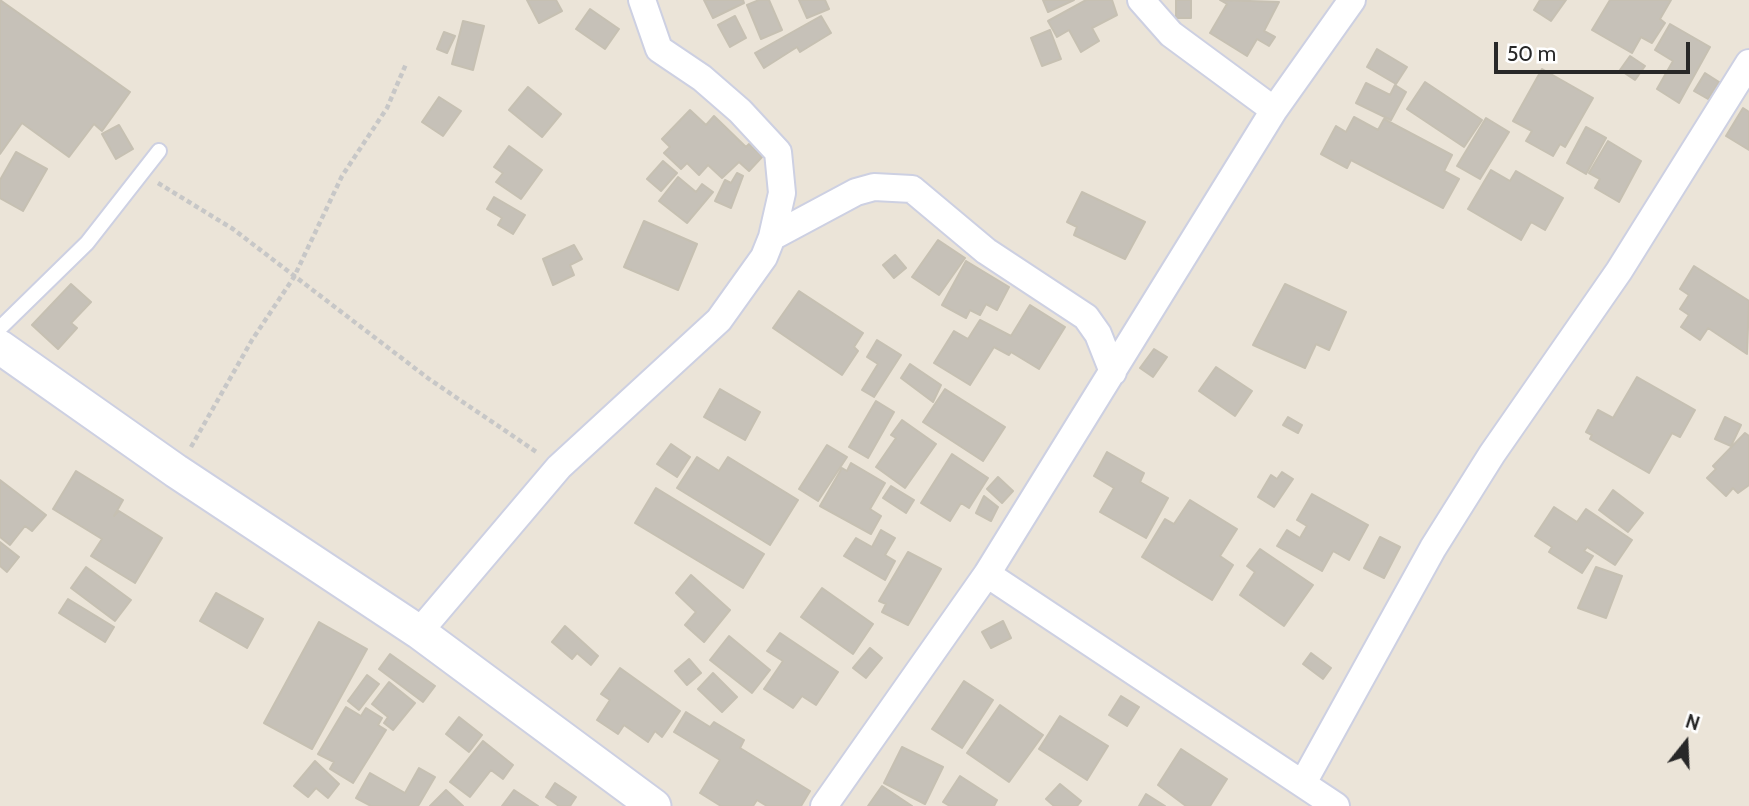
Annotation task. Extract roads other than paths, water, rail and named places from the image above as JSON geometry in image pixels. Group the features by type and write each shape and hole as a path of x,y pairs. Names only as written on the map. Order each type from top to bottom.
{"street":[{"path":"419,632 559,467 719,320 764,257 772,237 782,193 778,152 740,111 702,78 659,49 642,0"},
{"path":"1141,0 1171,34 1274,110"},
{"path":"1329,32 1337,0"},
{"path":"824,806 987,574 1274,110 1352,0"},
{"path":"1304,783 1433,548 1492,454 1619,271 1749,63"},
{"path":"772,237 856,192 874,187 912,189 925,196 986,251 1086,317 1098,334 1114,372"},
{"path":"0,347 176,471 419,632 654,806"},
{"path":"987,574 1336,806"}],"lane":[{"path":"0,328 68,264 144,174 159,151"}]}
